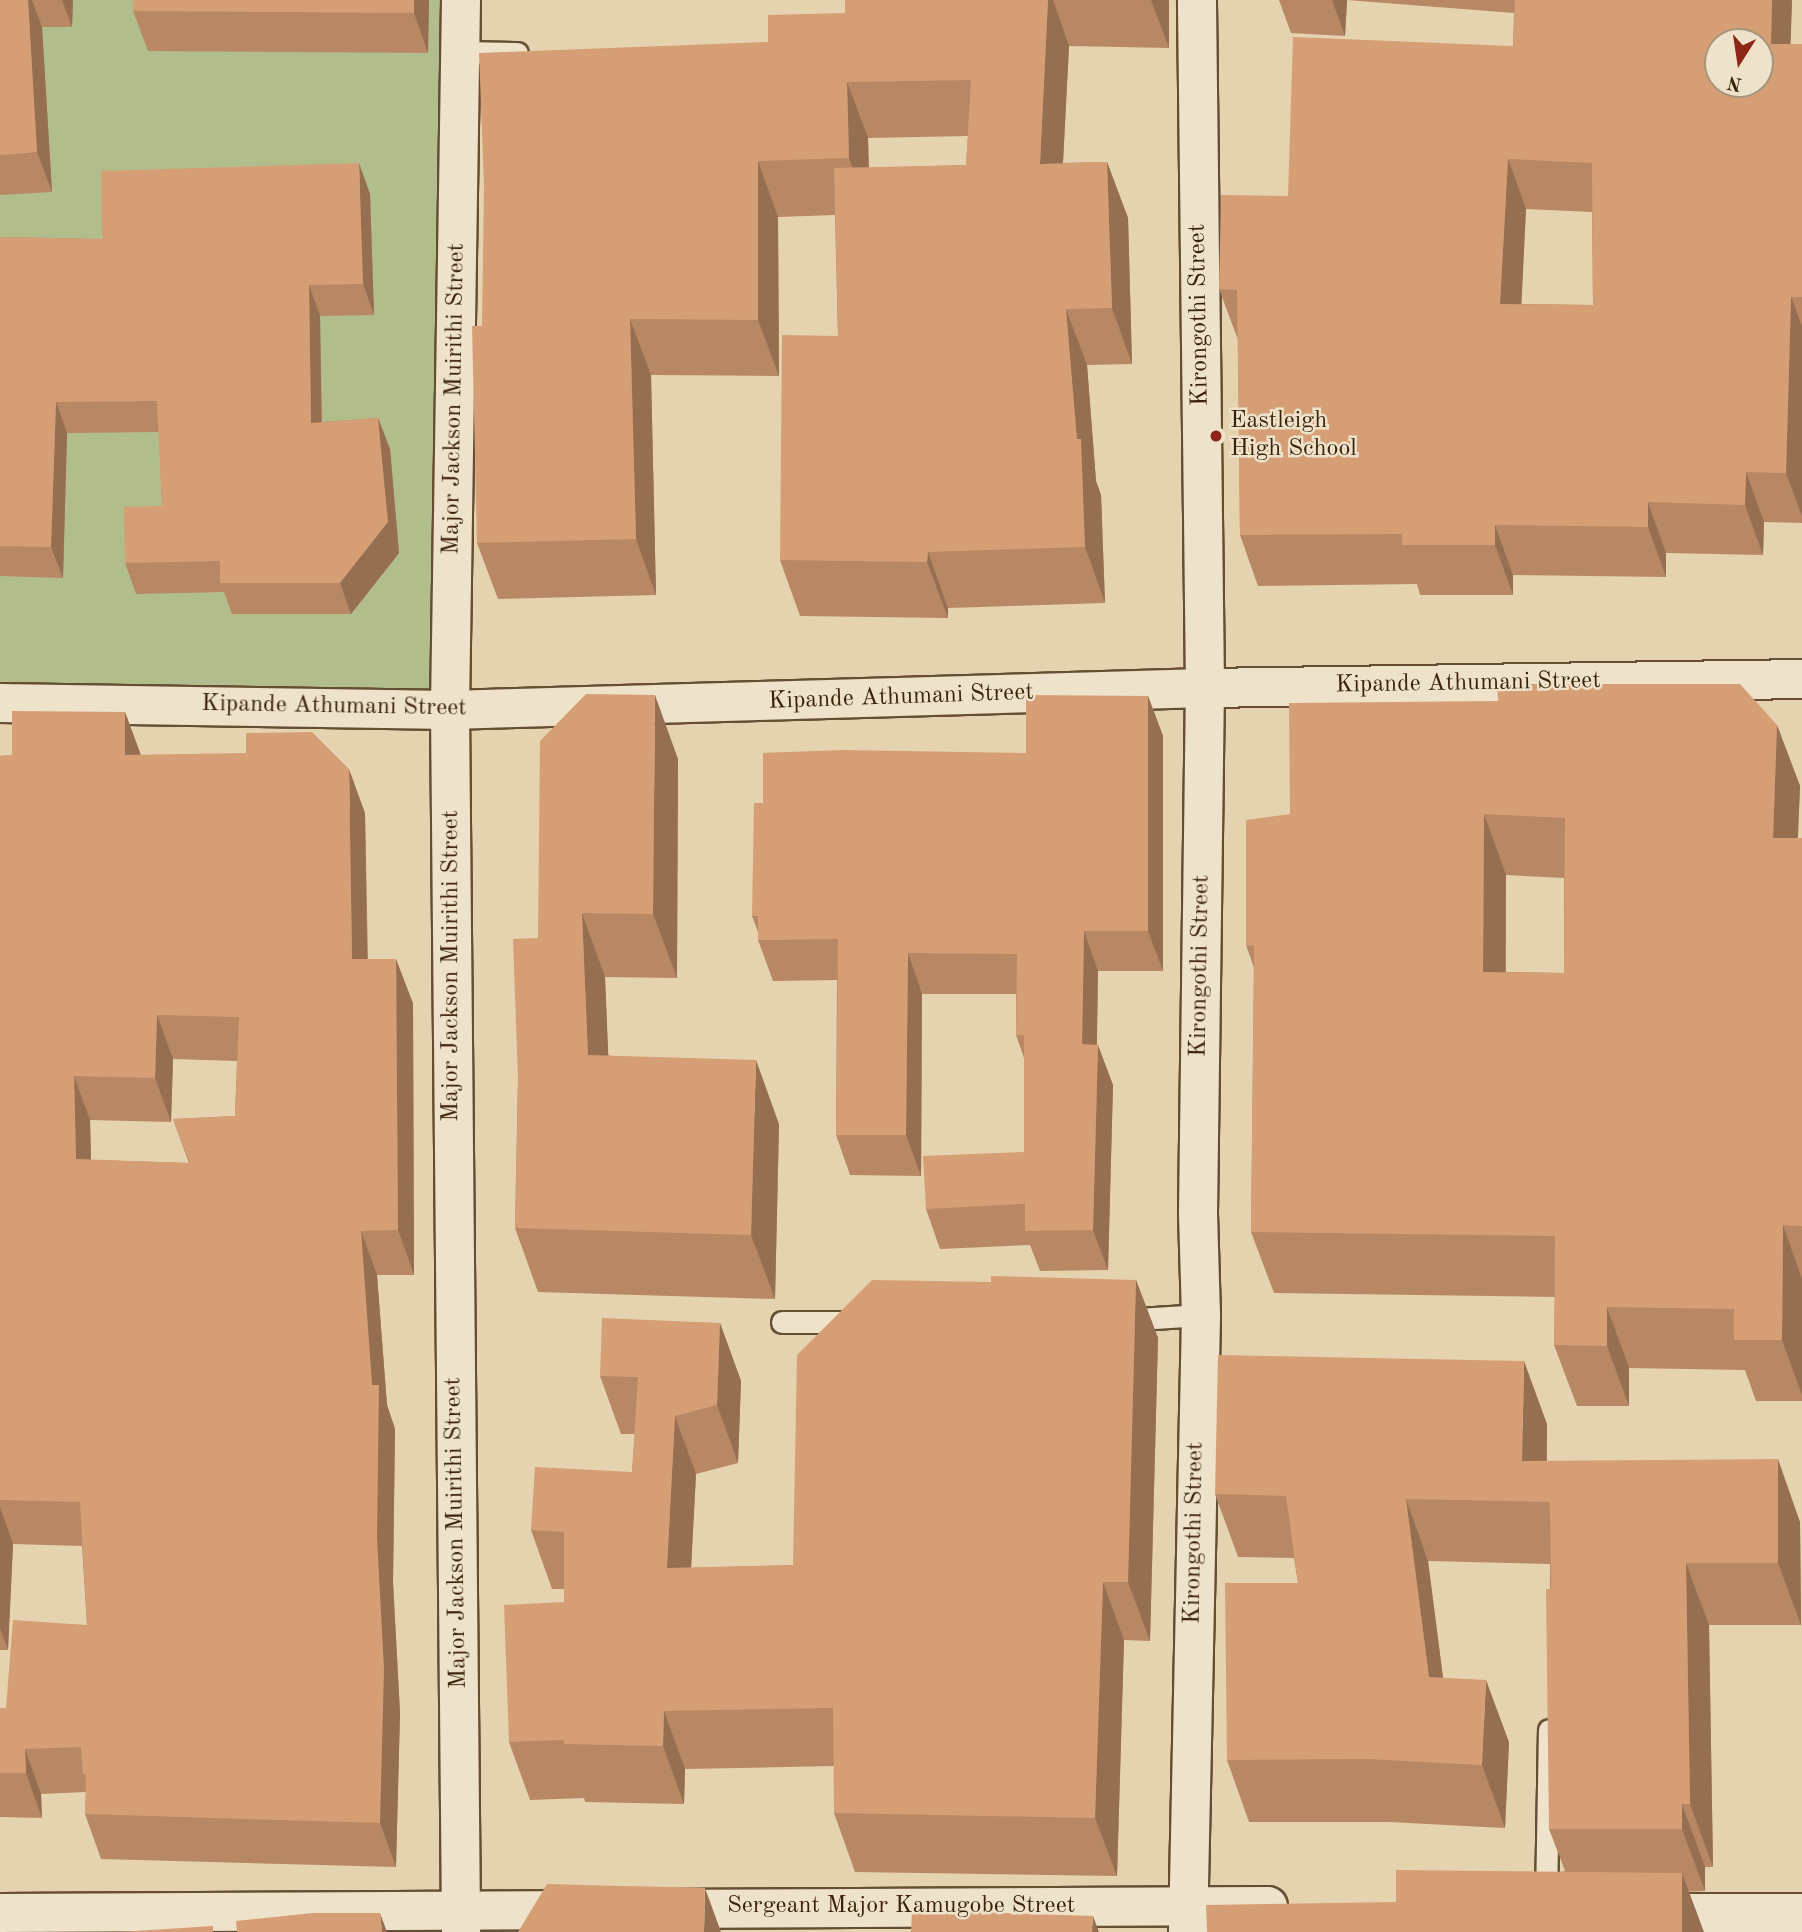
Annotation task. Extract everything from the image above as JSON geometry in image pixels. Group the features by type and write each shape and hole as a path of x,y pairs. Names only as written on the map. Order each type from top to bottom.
{"street":[{"name":"Major Jackson Muirithi Street","path":"461,0 450,710 461,1921"},
{"name":"Kirongothi Street","path":"1188,1918 1201,1315 1198,1213 1205,688 1197,0"},
{"name":"Kipande Athumani Street","path":"0,703 450,710 1205,688 1802,679"},
{"name":"Sergeant Major Kamugobe Street","path":"0,1913 96,1922 461,1921 622,1909 1188,1918 1298,1907"},
{"path":"1612,1913 1800,1919"}],"lane":[{"path":"460,52 541,53"},
{"path":"1105,1321 1201,1315"},
{"path":"782,1322 876,1322"},
{"path":"1546,1913 1549,1707"}],"green space":[{"path":"0,0 466,0 466,703 0,703"}],"building":[{"path":"0,0 28,0 37,152 0,155"},
{"path":"133,0 414,0 414,13 133,11"},
{"path":"845,0 1048,0 1040,164 1107,162 1112,308 1066,309 1077,439 1081,439 1085,547 928,552 927,562 780,560 782,335 838,336 834,168 966,165 971,80 847,82 849,158 758,161 758,320 630,319 636,539 477,543 472,326 482,326 484,186 479,53 768,42 768,15 845,13"},
{"path":"1515,0 1772,0 1771,28 1704,28 1704,98 1774,98 1774,44 1802,44 1802,297 1791,297 1786,473 1746,472 1745,505 1648,502 1648,527 1495,525 1495,545 1402,545 1402,534 1240,535 1237,290 1219,289 1221,195 1288,196 1293,37 1513,46","holes":["1508,159 1592,163 1593,305 1500,304"]},
{"path":"359,163 363,284 309,285 311,423 378,418 388,522 340,583 220,583 220,561 125,563 124,507 162,506 157,401 56,402 51,547 0,546 0,237 102,239 101,171"},
{"path":"1497,684 1740,684 1777,725 1773,838 1802,838 1802,1226 1783,1225 1782,1340 1734,1340 1734,1309 1607,1307 1607,1346 1554,1345 1555,1236 1251,1232 1254,946 1246,945 1246,820 1290,814 1289,703 1498,701","holes":["1484,814 1565,818 1564,973 1483,972"]},
{"path":"586,694 655,695 653,914 582,913 588,1055 756,1060 751,1235 515,1228 518,1079 513,939 538,938 540,741"},
{"path":"1026,695 1148,696 1148,931 1084,931 1082,1044 1098,1045 1093,1230 1025,1231 1025,1204 926,1209 923,1156 1024,1152 1024,1035 1016,1035 1017,954 908,953 906,1135 836,1135 838,939 758,940 758,916 752,916 754,803 763,803 763,753 843,750 1026,753"},
{"path":"12,711 125,712 125,755 246,753 246,733 312,732 349,769 352,959 396,959 398,1230 361,1231 372,1385 379,1385 377,1538 384,1669 380,1823 85,1814 86,1774 83,1774 81,1747 25,1749 26,1773 0,1773 0,1708 6,1708 13,1620 87,1625 80,1502 0,1500 0,756 12,755","holes":["157,1015 239,1017 235,1116 173,1119 190,1163 76,1159 74,1076 155,1078"]},
{"path":"991,1276 1136,1280 1128,1582 1103,1582 1095,1818 834,1813 833,1708 664,1711 663,1746 564,1744 564,1740 509,1742 504,1605 564,1602 564,1532 531,1530 535,1467 632,1472 638,1377 600,1376 602,1318 720,1323 717,1405 675,1416 667,1568 793,1565 797,1355 872,1280 991,1282"},
{"path":"1218,1355 1524,1361 1522,1461 1778,1459 1778,1563 1686,1563 1690,1804 1682,1804 1682,1829 1549,1829 1546,1589 1551,1589 1550,1502 1406,1499 1429,1677 1486,1680 1482,1765 1367,1759 1227,1760 1225,1583 1298,1583 1286,1496 1215,1494"},
{"path":"1396,1870 1682,1873 1682,1932 1207,1932 1206,1905 1396,1902"},
{"path":"547,1884 705,1888 704,1932 518,1932"},
{"path":"912,1910 1093,1916 1092,1932 911,1932"},
{"path":"313,1913 380,1913 382,1932 237,1932 236,1921"},
{"path":"213,1926 213,1932 119,1932"}],"place":[{"name":"Eastleigh High School","path":"1216,436"}]}
